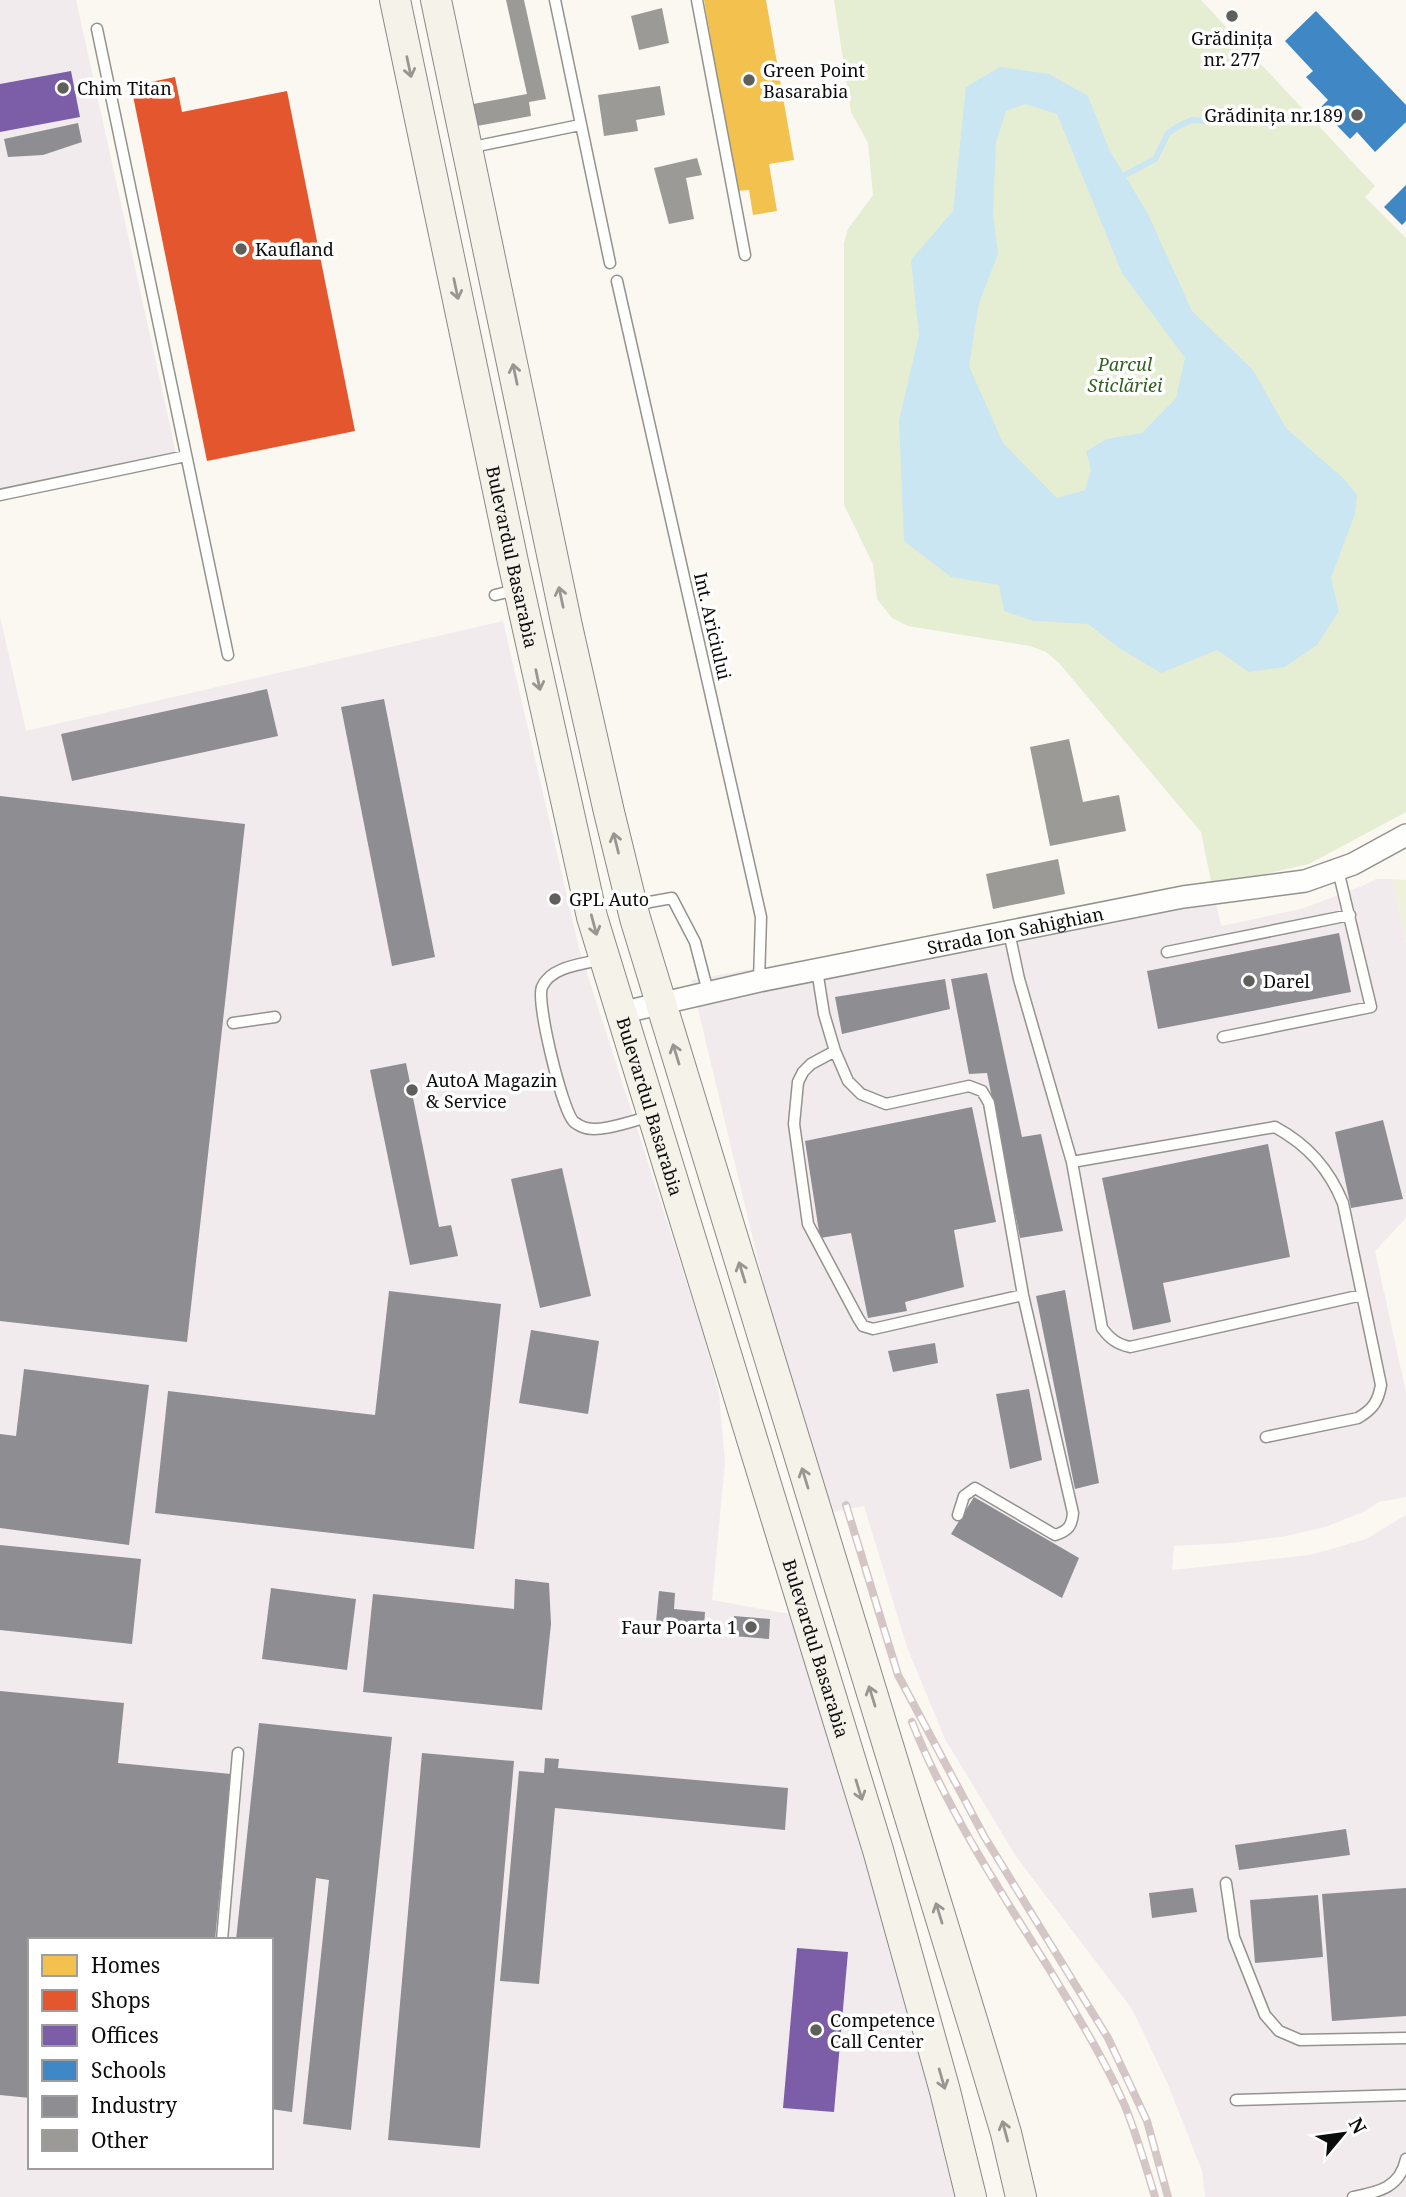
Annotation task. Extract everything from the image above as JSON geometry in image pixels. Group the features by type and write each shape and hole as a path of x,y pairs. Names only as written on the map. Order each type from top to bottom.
{"main road":[{"name":"Bulevardul Basarabia","path":"395,0 507,592 603,959 878,1850 971,2197"},
{"path":"436,0 560,590 632,905 983,2056 1006,2133 1021,2197"}],"street":[{"name":"Strada Ion Sahighian","path":"620,1013 759,981 1183,897 1305,881 1338,870 1406,835"}],"lane":[{"path":"555,0 610,263"},
{"path":"697,0 745,255"},
{"path":"97,29 228,655"},
{"path":"468,148 580,125"},
{"name":"Int. Ariciului","path":"617,281 761,917 759,981"},
{"path":"0,495 186,456"},
{"path":"1223,1037 1371,1007 1338,870"},
{"path":"632,905 672,898 695,942 708,992"},
{"path":"1167,952 1349,915"},
{"path":"1009,932 1019,979 1072,1162 1102,1328 1118,1344 1130,1347 1362,1295"},
{"path":"603,959 552,973 541,988 542,1010 564,1101 573,1121 586,1129 607,1128 653,1115"},
{"path":"817,971 824,1014 835,1051 848,1081 861,1094 886,1104 969,1086 982,1091 989,1103 1023,1295 1073,1513 1072,1523 1067,1531 1055,1535 975,1489 964,1496 958,1515"},
{"path":"233,1023 275,1017"},
{"path":"835,1051 811,1063 803,1072 798,1082 794,1124 808,1224 863,1326 873,1329 1023,1295"},
{"path":"1072,1162 1275,1127 1309,1150 1334,1180 1343,1203 1381,1385 1378,1401 1370,1411 1358,1418 1266,1437"},
{"path":"222,1938 239,1753"},
{"path":"1226,1883 1234,1937 1265,2015 1279,2031 1300,2040 1406,2038"},
{"path":"1236,2100 1406,2095"},
{"path":"1353,2197 1376,2193 1395,2184 1406,2159"}],"shaded area":[{"path":"0,0 76,0 176,453 0,489"},
{"path":"0,616 26,731 503,621 579,948 704,1337 719,1394 725,1462 712,1600 795,1615 899,1971 955,2197 0,2197"},
{"path":"1376,879 1392,879 1406,943 1406,1218 1375,1251 1406,1392 1406,1497 1379,1502 1363,1512 1325,1527 1281,1537 1174,1546 1172,1570 1310,1555 1366,1539 1406,1515 1406,2197 1205,2197 1202,2171 1167,2082 1132,2009 1017,1858 945,1739 907,1647 864,1506 819,1515 691,980 1212,886 1221,926 1301,909"}],"green space":[{"name":"Parcul Sticlăriei","path":"834,0 1201,0 1375,186 1365,197 1406,238 1406,812 1309,864 1212,886 1201,832 1059,663 1046,652 1030,646 908,626 892,618 877,599 873,564 844,505 844,243 848,229 873,195 868,143 851,112"},
{"path":"1392,879 1406,880 1406,943"}],"water":[{"path":"1000,67 1049,74 1088,96 1110,151 1147,212 1192,311 1253,370 1286,428 1343,478 1357,495 1355,514 1331,578 1339,611 1317,645 1285,667 1249,672 1217,650 1161,673 1119,648 1088,624 1034,621 1004,611 999,585 951,577 904,541 899,420 919,335 911,260 953,211 966,87","holes":["1025,104 1057,114 1122,273 1185,358 1176,398 1142,433 1107,439 1086,451 1091,470 1085,490 1057,498 1003,443 969,366 979,303 998,254 993,213 996,142 1006,111"]}],"building: Homes":[{"name":"Green Point Basarabia","path":"704,0 766,0 794,160 769,164 777,211 753,215 749,190 737,191"}],"building: Shops":[{"name":"Kaufland","path":"175,77 182,112 287,91 355,431 207,461 131,86"}],"building: Offices":[{"path":"71,71 80,117 0,132 0,84"},
{"name":"Competence Call Center","path":"797,1948 848,1952 834,2112 783,2108"}],"building: Schools":[{"path":"1316,11 1406,105 1406,122 1375,152 1357,132 1350,139 1320,108 1328,100 1306,77 1313,71 1285,41"},
{"path":"1406,185 1406,221 1402,225 1384,207"}],"building: Industry":[{"path":"78,123 82,142 43,155 8,157 4,139"},
{"path":"267,689 278,736 72,781 61,734"},
{"path":"384,699 435,957 392,966 341,707"},
{"path":"0,796 245,824 187,1342 0,1321"},
{"name":"Darel","path":"1339,933 1351,992 1158,1029 1147,971"},
{"path":"987,973 1022,1137 1041,1134 1063,1231 1020,1238 987,1073 969,1074 951,979"},
{"path":"945,979 950,1009 842,1034 835,997"},
{"path":"406,1063 439,1227 451,1225 458,1256 410,1265 370,1070"},
{"path":"972,1107 996,1222 954,1230 964,1287 905,1302 907,1311 868,1318 851,1233 820,1238 805,1141"},
{"path":"1383,1120 1403,1199 1351,1208 1335,1132"},
{"path":"1268,1144 1290,1257 1163,1283 1171,1322 1133,1330 1102,1178"},
{"path":"562,1168 591,1296 540,1308 511,1179"},
{"path":"1065,1290 1099,1483 1075,1489 1036,1296"},
{"path":"389,1291 501,1304 474,1549 155,1513 168,1391 375,1415"},
{"path":"531,1330 599,1341 588,1414 519,1403"},
{"path":"935,1343 938,1363 893,1372 888,1351"},
{"path":"24,1369 149,1385 129,1545 0,1528 0,1434 16,1436"},
{"path":"1029,1389 1042,1460 1010,1469 996,1394"},
{"path":"974,1497 1079,1558 1062,1598 951,1534"},
{"path":"0,1545 141,1559 132,1644 0,1630"},
{"path":"515,1579 549,1583 551,1624 542,1710 363,1692 373,1594 514,1609"},
{"path":"271,1588 356,1599 347,1670 262,1659"},
{"path":"659,1591 675,1593 674,1609 705,1612 704,1626 656,1622"},
{"name":"Faur Poarta 1","path":"734,1616 770,1619 769,1639 733,1636"},
{"path":"0,1691 124,1703 118,1763 231,1774 215,1938 28,1938 28,2098 0,2095"},
{"path":"259,1723 392,1737 351,2130 303,2124 329,1880 316,1878 292,2112 273,2109 273,1938 236,1938"},
{"path":"422,1753 514,1761 480,2148 388,2140"},
{"path":"545,1758 559,1759 558,1768 788,1788 785,1830 555,1808 539,1984 500,1981 519,1771 544,1773"},
{"path":"1346,1829 1350,1855 1239,1870 1235,1845"},
{"path":"1193,1888 1197,1912 1152,1918 1149,1893"},
{"path":"1406,1888 1406,2016 1332,2021 1322,1894"},
{"path":"1318,1895 1323,1957 1255,1963 1250,1900"}],"building: Other":[{"path":"506,0 524,0 546,99 529,102 531,116 477,126 473,104 527,94"},
{"path":"662,8 669,43 639,50 631,16"},
{"path":"660,86 665,115 636,120 638,131 604,136 598,95"},
{"path":"697,158 702,175 686,178 694,219 669,224 654,168"},
{"path":"1069,739 1083,802 1119,795 1126,831 1050,846 1030,747"},
{"path":"1058,859 1065,894 993,909 986,874"}],"waterway":[{"path":"1125,175 1155,159 1168,133 1192,120 1204,121"}],"railway":[{"path":"846,1505 898,1675 984,1836 1108,2038 1147,2121 1168,2197"},
{"path":"912,1722 941,1786 974,1848 1108,2070 1125,2106 1155,2197"}],"place":[{"name":"Grădinița nr. 277","path":"1232,16"},
{"name":"Green Point Basarabia","path":"749,80"},
{"name":"Chim Titan","path":"63,88"},
{"name":"Grădinița nr.189","path":"1357,115"},
{"name":"Kaufland","path":"241,249"},
{"name":"GPL Auto","path":"555,899"},
{"name":"Darel","path":"1249,981"},
{"name":"AutoA Magazin & Service","path":"412,1090"},
{"name":"Faur Poarta 1","path":"751,1627"},
{"name":"Competence Call Center","path":"816,2030"}]}
